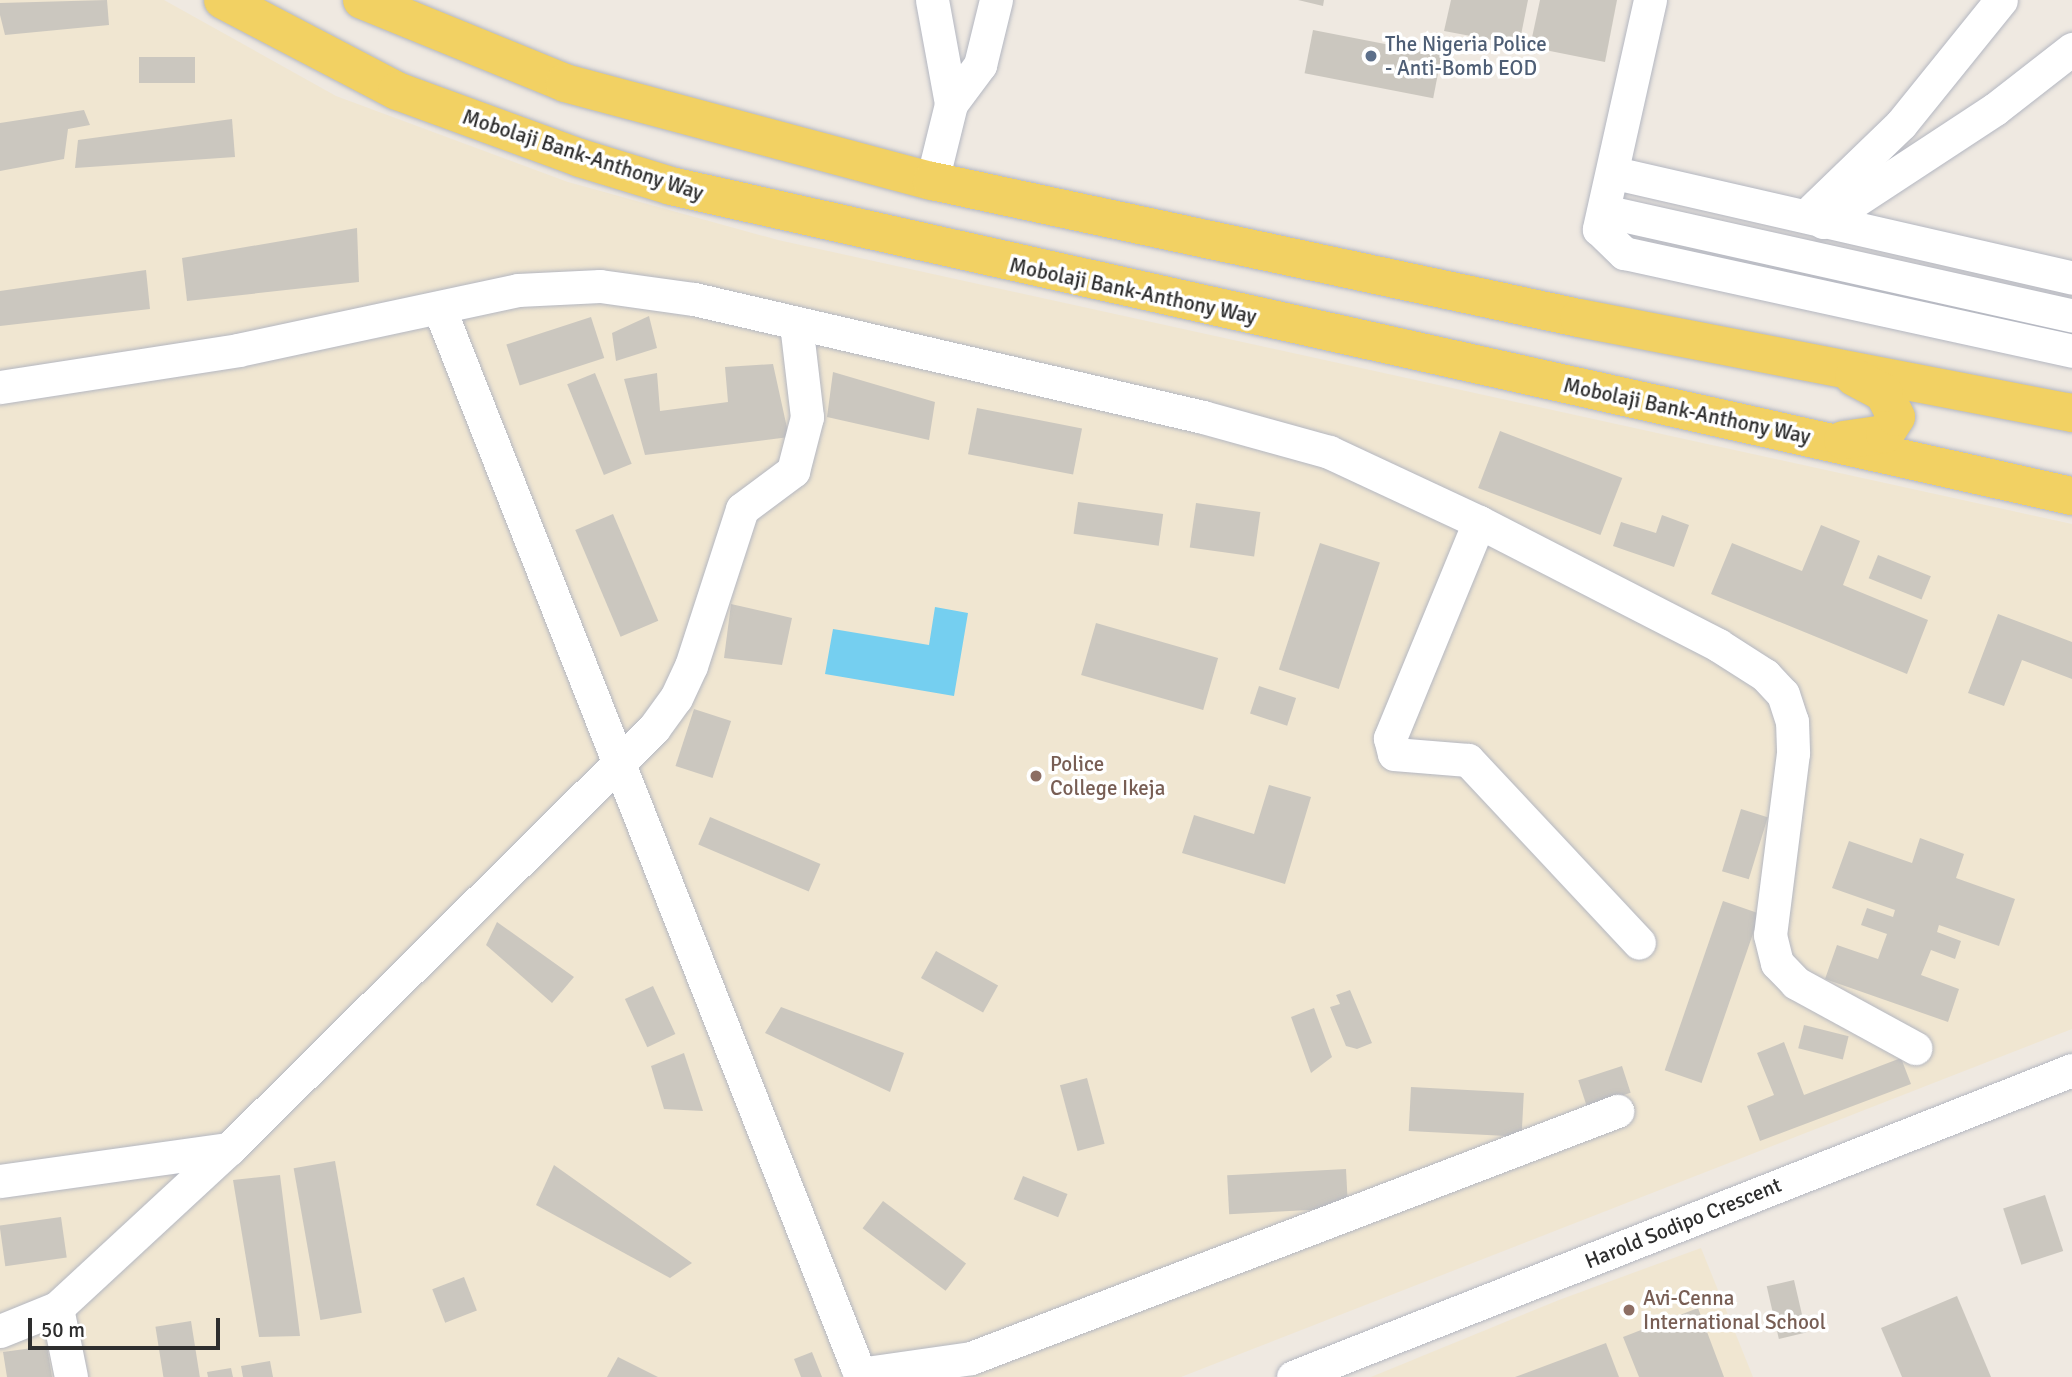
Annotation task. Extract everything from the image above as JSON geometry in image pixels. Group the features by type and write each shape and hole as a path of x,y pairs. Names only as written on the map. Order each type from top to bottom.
{"main road":[{"name":"Mobolaji Bank-Anthony Way","path":"223,0 397,91 580,158 671,186 2072,496"},
{"path":"362,0 565,83 932,181 1826,367 2072,413"},
{"path":"1816,438 1872,438 1885,434 1896,417 1884,393 1826,367"},
{"path":"1970,473 1928,454 1918,443 1914,431 1917,419 1932,404 1981,396"}],"street":[{"path":"932,0 951,104"},
{"path":"932,181 951,104 980,65 996,0"},
{"path":"1650,0 1615,173 1599,229 1624,253 2072,351"},
{"path":"1815,219 1901,124 2001,0"},
{"path":"1815,219 1995,109 2072,49"},
{"path":"1615,173 2072,278"},
{"path":"1604,211 2072,316"},
{"path":"0,387 239,350 440,310 519,290 600,286 694,299 1203,416 1329,452 1479,522 1718,645 1765,675 1783,694 1792,721 1793,753 1770,935 1777,962 1796,984 1915,1048"},
{"path":"440,310 621,761 857,1367 866,1373 971,1357 1617,1111"},
{"path":"0,1331 57,1308 229,1149 621,761 676,698 742,509 793,471 807,417 796,323"},
{"path":"1479,522 1390,738 1394,754 1468,760 1639,943"},
{"name":"Harold Sodipo Crescent","path":"1293,1377 2072,1070"},
{"path":"0,1181 229,1149"},
{"path":"57,1308 71,1377"}],"shaded area":[{"name":"Police College Ikeja","path":"0,0 164,0 336,96 568,182 778,240 2072,524 2072,1029 1181,1377 0,1377"},
{"name":"Avi-Cenna International School","path":"1701,1248 1753,1377 1371,1377 1559,1300"}],"water":[{"path":"935,607 968,613 954,696 825,674 833,629 929,645"}],"building":[{"path":"107,0 109,25 5,35 0,15 0,3"},
{"path":"1298,0 1324,0 1323,6"},
{"path":"1451,0 1528,0 1519,45 1444,31"},
{"path":"1540,0 1617,0 1605,62 1530,47"},
{"path":"1313,30 1442,55 1433,98 1305,73"},
{"path":"139,57 195,57 195,83 139,83"},
{"path":"84,110 90,125 68,129 64,159 0,171 0,123"},
{"path":"232,119 235,157 75,168 78,140"},
{"path":"357,228 359,282 187,301 182,258"},
{"path":"146,270 150,309 0,326 0,291"},
{"path":"649,316 657,348 616,361 612,333"},
{"path":"591,317 604,358 520,385 506,345"},
{"path":"773,364 789,437 645,455 624,379 657,373 660,411 728,402 725,367"},
{"path":"833,372 935,402 929,440 827,417"},
{"path":"595,373 632,464 604,475 567,384"},
{"path":"977,408 1082,428 1073,475 968,454"},
{"path":"1500,431 1622,478 1600,535 1478,488"},
{"path":"1078,502 1163,514 1159,546 1074,534"},
{"path":"1196,503 1260,512 1254,557 1190,548"},
{"path":"613,514 658,621 621,637 575,530"},
{"path":"1662,515 1689,525 1674,567 1613,546 1621,522 1656,533"},
{"path":"1821,525 1860,541 1843,585 1928,620 1907,674 1711,594 1732,543 1802,571"},
{"path":"1320,543 1380,562 1339,689 1279,669"},
{"path":"1878,555 1931,576 1921,600 1869,578"},
{"path":"731,604 792,618 782,665 724,658"},
{"path":"1998,614 2072,642 2072,679 2022,660 2004,706 1968,693"},
{"path":"1096,623 1218,658 1203,710 1081,675"},
{"path":"1259,686 1296,698 1287,726 1250,714"},
{"path":"694,709 731,721 713,778 675,766"},
{"path":"1269,785 1311,797 1285,884 1182,853 1194,815 1254,834"},
{"path":"1741,809 1768,817 1749,879 1722,871"},
{"path":"710,817 820,864 809,892 698,845"},
{"path":"1920,838 1964,854 1956,878 2015,899 1999,946 1939,925 1937,932 1961,941 1955,959 1931,950 1921,975 1959,989 1948,1022 1825,979 1837,945 1878,959 1887,934 1861,925 1867,908 1893,917 1895,910 1832,888 1849,841 1912,863"},
{"path":"1723,901 1760,914 1702,1083 1665,1070"},
{"path":"497,922 574,977 552,1003 486,945"},
{"path":"936,951 998,985 983,1013 921,978"},
{"path":"653,986 675,1034 647,1047 625,999"},
{"path":"1350,990 1372,1043 1357,1049 1346,1046 1330,1007 1340,1004 1336,995"},
{"path":"781,1007 904,1053 890,1092 765,1033"},
{"path":"1314,1008 1332,1057 1311,1073 1291,1017"},
{"path":"1804,1025 1849,1036 1843,1059 1798,1048"},
{"path":"1784,1042 1804,1095 1901,1058 1911,1084 1760,1141 1747,1106 1774,1095 1757,1053"},
{"path":"684,1053 703,1111 664,1109 651,1066"},
{"path":"1622,1066 1631,1093 1587,1107 1578,1080"},
{"path":"1087,1078 1105,1144 1078,1151 1060,1085"},
{"path":"1411,1087 1524,1093 1522,1137 1409,1131"},
{"path":"335,1161 362,1313 320,1320 294,1168"},
{"path":"554,1165 692,1263 670,1278 536,1205"},
{"path":"1346,1169 1348,1208 1229,1214 1227,1175"},
{"path":"280,1175 300,1336 259,1337 233,1180"},
{"path":"1023,1176 1068,1194 1058,1217 1014,1199"},
{"path":"2045,1195 2063,1251 2021,1265 2003,1209"},
{"path":"883,1201 966,1264 946,1291 863,1228"},
{"path":"61,1217 67,1258 5,1266 0,1226"},
{"path":"464,1277 477,1311 445,1323 432,1289"},
{"path":"1794,1280 1806,1333 1779,1339 1767,1286"},
{"path":"1957,1296 1991,1377 1902,1377 1881,1328"},
{"path":"1698,1308 1724,1377 1639,1377 1623,1337"},
{"path":"191,1321 200,1377 163,1377 155,1327"},
{"path":"1606,1343 1619,1377 1515,1377"},
{"path":"47,1346 52,1377 7,1377 3,1352"},
{"path":"812,1352 822,1377 801,1377 794,1359"},
{"path":"618,1357 658,1377 607,1377"},
{"path":"270,1361 273,1377 243,1377 241,1366"},
{"path":"231,1368 233,1377 208,1377 207,1372"}],"place":[{"name":"The Nigeria Police - Anti-Bomb EOD","path":"1371,56"},
{"name":"Police College Ikeja","path":"1036,776"},
{"name":"Avi-Cenna International School","path":"1629,1310"}]}
